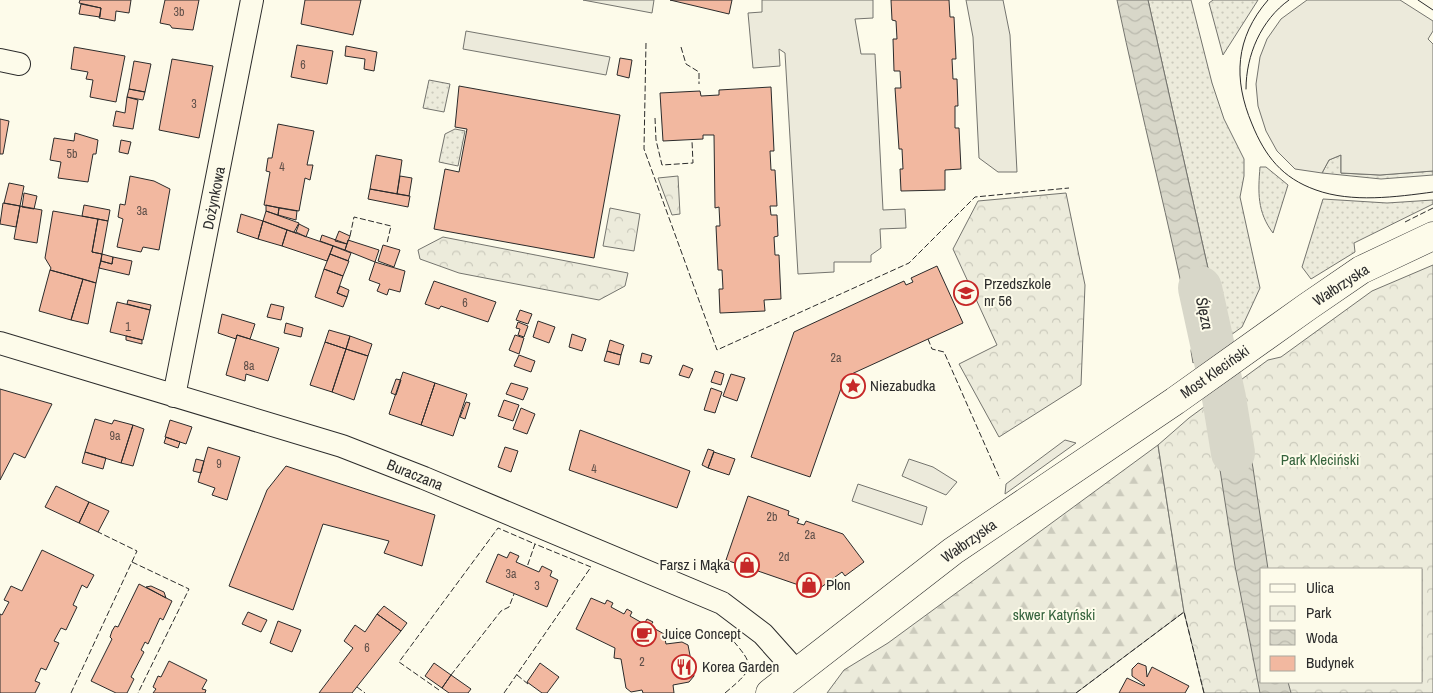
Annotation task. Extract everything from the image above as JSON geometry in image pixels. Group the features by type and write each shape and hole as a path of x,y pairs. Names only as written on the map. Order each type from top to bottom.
{"street":[{"name":"Dożynkowa","path":"174,396 252,0"},
{"name":"Wałbrzyska","path":"1255,344 1361,270 1433,236"},
{"name":"Buraczana","path":"0,343 342,446 722,603 763,634 797,672"},
{"name":"Most Kleciński","path":"1175,400 1255,344"},
{"name":"Wałbrzyska","path":"770,693 953,551 1175,400"}],"green space":[{"path":"583,0 654,0 652,13"},
{"path":"1148,0 1191,0 1212,83 1224,119 1244,159 1244,176 1240,197 1260,288 1242,327 1224,340"},
{"path":"1213,0 1258,0 1223,55 1209,3"},
{"path":"429,80 450,84 444,112 423,108"},
{"path":"455,129 465,131 458,166 439,162 445,134"},
{"path":"1341,155 1341,173 1380,175 1433,171 1433,175 1381,179 1322,173 1329,160"},
{"path":"1260,167 1266,167 1288,185 1273,233 1261,209"},
{"path":"678,176 680,214 672,215 658,178"},
{"path":"1066,193 1085,285 1081,385 999,437 959,364 997,345 953,249 978,201"},
{"path":"1323,199 1387,203 1433,200 1433,204 1354,243 1355,252 1311,279 1302,267"},
{"path":"610,208 640,214 634,251 603,246"},
{"path":"443,237 628,273 625,286 599,300 459,273 420,259 418,250"},
{"name":"Park Kleciński","path":"1433,265 1433,693 1204,693 1184,612 1158,445 1189,418 1268,360 1281,357 1372,291"},
{"name":"skwer Katyński","path":"1158,445 1184,612 1076,693 827,693 844,670 888,643"}],"shaded area":[{"path":"762,0 873,0 873,18 855,19 861,54 875,54 883,210 905,209 906,228 880,229 881,248 871,255 871,262 834,262 834,272 798,274 785,53 779,49 780,66 753,68 748,13 762,12"},
{"path":"966,0 1003,0 1010,35 1017,172 998,172 979,158 973,37"},
{"path":"1307,0 1400,0 1433,21 1433,31 1428,39 1433,44 1433,171 1380,175 1341,173 1341,155 1329,160 1322,173 1295,169 1277,151 1266,131 1258,106 1256,84 1260,57 1267,39 1281,19"},
{"path":"466,31 610,57 606,75 463,49"},
{"path":"1065,440 1076,443 1005,494 1006,484"},
{"path":"909,459 933,467 957,482 946,495 902,476"},
{"path":"858,484 927,507 922,525 852,501"}],"water":[{"path":"1117,0 1148,0 1224,340 1193,363 1191,351 1193,340 1184,297"},
{"path":"1237,383 1253,468 1268,568 1260,568 1260,683 1288,683 1291,693 1260,693 1235,566 1211,412 1208,405"}],"building":[{"path":"80,0 131,0 129,13 116,11 115,21 99,18 101,8 79,3"},
{"path":"165,0 199,0 193,30 172,28 170,25 160,23"},
{"path":"305,0 361,0 353,35 301,24"},
{"path":"670,0 732,0 729,14"},
{"path":"891,0 949,0 950,17 954,17 956,59 952,59 953,79 957,79 958,106 955,106 955,128 959,128 961,169 945,170 945,190 901,191 900,169 903,169 902,149 899,149 895,88 901,88 900,71 894,71 893,39 897,39 896,21 892,20"},
{"path":"81,4 101,8 100,17 79,14"},
{"path":"297,45 333,51 327,84 291,77"},
{"path":"346,46 377,52 374,71 364,69 365,59 345,56"},
{"path":"74,47 125,56 116,102 90,97 93,80 86,79 88,72 71,69"},
{"path":"620,58 632,60 629,78 617,75"},
{"path":"172,59 213,66 199,138 159,130"},
{"path":"134,61 151,64 145,92 129,89"},
{"path":"459,86 620,115 594,258 434,229 445,169 459,172 467,129 455,127"},
{"path":"771,87 774,151 770,151 771,170 775,170 777,206 770,206 771,215 777,215 778,236 774,237 775,255 779,255 781,299 764,300 765,311 720,313 719,289 723,289 722,270 718,270 716,226 720,226 719,207 715,208 714,135 703,135 703,139 663,141 660,93 700,91 701,96 719,95 719,90"},
{"path":"129,89 145,92 143,100 127,97"},
{"path":"127,97 138,100 133,129 113,126 116,111 125,113"},
{"path":"0,119 9,121 3,154 0,154"},
{"path":"278,124 314,131 307,165 313,165 310,180 305,178 299,211 264,205 270,172 266,171 268,158 272,158"},
{"path":"75,133 98,140 96,154 93,154 88,182 58,178 61,162 50,160 54,138 74,141"},
{"path":"121,140 131,142 128,154 119,152"},
{"path":"376,155 402,160 397,194 370,189"},
{"path":"130,176 154,181 170,189 159,250 143,247 141,252 117,247 123,219 118,217 120,204 125,205"},
{"path":"400,176 412,178 409,196 397,194"},
{"path":"9,183 24,186 20,206 4,203"},
{"path":"370,189 410,196 408,207 368,199"},
{"path":"24,193 37,196 34,209 22,207"},
{"path":"3,203 20,206 16,227 0,224"},
{"path":"84,205 110,210 108,221 82,216"},
{"path":"266,205 279,208 278,215 266,211"},
{"path":"20,206 42,210 37,243 14,239"},
{"path":"279,208 297,211 296,220 278,215"},
{"path":"53,211 98,219 92,252 102,254 96,283 50,270 51,268 45,258"},
{"path":"266,211 299,223 294,232 296,233 263,221"},
{"path":"241,214 263,221 258,239 237,232"},
{"path":"98,219 108,221 102,254 92,252"},
{"path":"263,221 287,230 282,246 258,239"},
{"path":"299,224 309,229 306,237 296,232"},
{"path":"287,230 333,246 327,261 282,246"},
{"path":"339,231 350,236 347,244 335,241"},
{"path":"322,235 347,244 345,250 320,241"},
{"path":"348,240 379,250 375,262 345,250"},
{"path":"383,245 400,250 394,267 378,261"},
{"path":"333,246 351,253 348,261 330,254"},
{"path":"102,254 113,257 112,264 101,261"},
{"path":"330,254 349,261 343,276 324,269"},
{"path":"113,257 132,261 129,275 99,268 101,261 112,264"},
{"path":"375,262 405,271 400,292 389,289 387,295 377,291 380,284 369,280"},
{"path":"937,266 963,323 845,377 810,477 751,457 794,332 904,281 906,285 913,282 911,278"},
{"path":"324,269 343,276 337,293 347,297 343,307 315,297"},
{"path":"50,270 83,279 71,320 39,311"},
{"path":"83,279 96,283 88,324 71,320"},
{"path":"434,281 496,302 488,322 441,306 439,309 425,304"},
{"path":"340,286 349,290 347,297 337,293"},
{"path":"128,300 151,305 150,310 127,304"},
{"path":"117,302 150,310 143,340 110,332"},
{"path":"271,304 284,307 281,320 267,317"},
{"path":"520,310 532,314 528,324 516,320"},
{"path":"222,314 255,324 250,339 237,335 236,339 218,333"},
{"path":"538,321 555,327 549,343 533,337"},
{"path":"518,322 528,326 524,337 518,335 520,329 516,328"},
{"path":"286,323 303,328 301,337 284,333"},
{"path":"329,330 350,336 346,349 325,342"},
{"path":"572,334 586,339 582,351 569,347"},
{"path":"237,335 279,348 268,381 246,374 245,381 226,375"},
{"path":"515,335 524,338 519,354 509,350"},
{"path":"126,336 142,340 142,344 126,340"},
{"path":"350,336 372,344 368,356 346,349"},
{"path":"610,340 624,345 621,355 607,351"},
{"path":"325,342 346,349 332,392 310,385"},
{"path":"346,349 368,356 354,400 332,392"},
{"path":"607,351 621,355 619,365 604,361"},
{"path":"642,353 652,356 649,364 640,362"},
{"path":"519,355 535,361 531,372 514,366"},
{"path":"683,365 693,369 689,378 679,375"},
{"path":"715,371 724,374 721,385 711,382"},
{"path":"403,372 435,383 421,425 389,414"},
{"path":"731,374 745,378 737,401 723,396"},
{"path":"396,379 401,380 396,395 391,393"},
{"path":"435,383 467,394 453,436 421,425"},
{"path":"511,383 528,388 523,400 506,394"},
{"path":"711,388 722,392 715,413 704,410"},
{"path":"0,389 52,404 25,458 14,453 0,480"},
{"path":"504,400 519,405 513,421 498,416"},
{"path":"466,402 470,403 465,419 460,417"},
{"path":"521,408 535,414 527,434 513,429"},
{"path":"95,419 112,424 114,420 133,425 121,463 85,452"},
{"path":"170,420 192,427 186,444 165,437"},
{"path":"133,425 144,429 133,466 121,463"},
{"path":"580,430 690,471 677,508 569,470"},
{"path":"166,437 180,442 178,448 164,443"},
{"path":"208,447 240,457 227,500 212,495 215,488 198,482"},
{"path":"505,447 518,451 511,472 498,467"},
{"path":"708,449 714,451 708,468 702,465"},
{"path":"85,452 106,458 103,469 82,463"},
{"path":"714,452 735,459 729,475 708,468"},
{"path":"196,459 204,461 201,473 193,471"},
{"path":"286,466 435,515 422,566 384,553 389,541 323,524 293,610 229,586 267,490"},
{"path":"56,486 89,502 79,523 45,507"},
{"path":"748,496 789,511 788,515 799,519 797,523 804,525 806,521 843,534 864,562 845,576 842,572 816,591 726,560"},
{"path":"89,502 109,511 98,532 79,523"},
{"path":"42,550 94,575 87,588 82,585 73,605 77,607 66,630 61,628 54,641 59,643 46,670 41,668 35,681 40,683 35,693 0,693 0,614 2,615 9,602 4,600 11,586 22,591"},
{"path":"510,552 519,556 516,562 539,572 542,566 552,571 550,576 558,580 547,607 486,582 498,554 507,558"},
{"path":"139,584 172,601 163,620 160,618 148,644 145,642 141,650 144,652 131,677 134,679 127,693 116,693 91,681 112,639 110,637 112,631 115,626 118,627"},
{"path":"151,586 164,592 166,598 146,587"},
{"path":"591,598 605,604 607,600 613,603 611,607 624,614 627,609 632,612 630,616 644,624 647,619 653,622 650,626 664,634 666,644 682,642 688,645 694,676 689,682 673,685 674,693 643,693 642,690 631,692 626,688 621,659 614,658 615,648 576,629"},
{"path":"384,606 407,623 401,631 377,614"},
{"path":"248,612 267,620 261,632 242,624"},
{"path":"377,614 401,631 352,693 319,693 353,648 344,641 355,625 365,632"},
{"path":"278,621 301,630 292,652 270,643"},
{"path":"169,661 207,680 202,689 206,690 205,693 153,693 156,689 153,687 158,676 161,677"},
{"path":"434,663 451,675 442,688 425,676"},
{"path":"540,663 559,677 547,693 542,693 527,682"},
{"path":"1138,663 1146,666 1147,677 1152,667 1189,686 1185,693 1119,693 1127,678 1145,685 1132,676 1132,669"},
{"path":"451,675 471,689 468,693 449,693 442,688"}],"waterway":[{"name":"Ślęza","path":"1200,288 1224,398 1233,453"}],"tram line":[{"path":"1268,0 1257,14 1243,44 1240,59 1240,75 1242,91 1252,124 1269,156 1293,179 1316,190 1330,194 1374,198 1433,192"},
{"path":"1246,89 1249,64 1257,39 1270,18 1289,0"},
{"path":"1418,0 1433,10"}],"fence":[{"path":"646,43 644,149 717,350 909,263 975,197 1069,188"},
{"path":"681,47 686,64 699,72 699,84"},
{"path":"655,118 656,140 662,165 693,163 692,141"},
{"path":"1405,222 1433,208"},
{"path":"350,236 354,217 391,226 387,243"},
{"path":"928,339 932,349 944,352 1000,479"},
{"path":"439,690 399,662 498,528 535,544 527,567"},
{"path":"71,693 137,551 98,532"},
{"path":"504,693 591,567 535,544"},
{"path":"132,562 189,589 138,693"},
{"path":"451,675 501,611 509,607 514,594"},
{"path":"1076,693 1184,612 1204,693"},
{"path":"725,693 742,677 747,671 748,666 744,654 729,636"},
{"path":"517,675 528,684"},
{"path":"357,687 365,693"}],"place":[{"name":"Przedszkole nr 56","path":"966,293"},
{"name":"Niezabudka","path":"853,386"},
{"name":"Farsz i Mąka","path":"747,565"},
{"name":"Plon","path":"809,585"},
{"name":"Juice Concept","path":"644,634"},
{"name":"Korea Garden","path":"684,667"}]}
